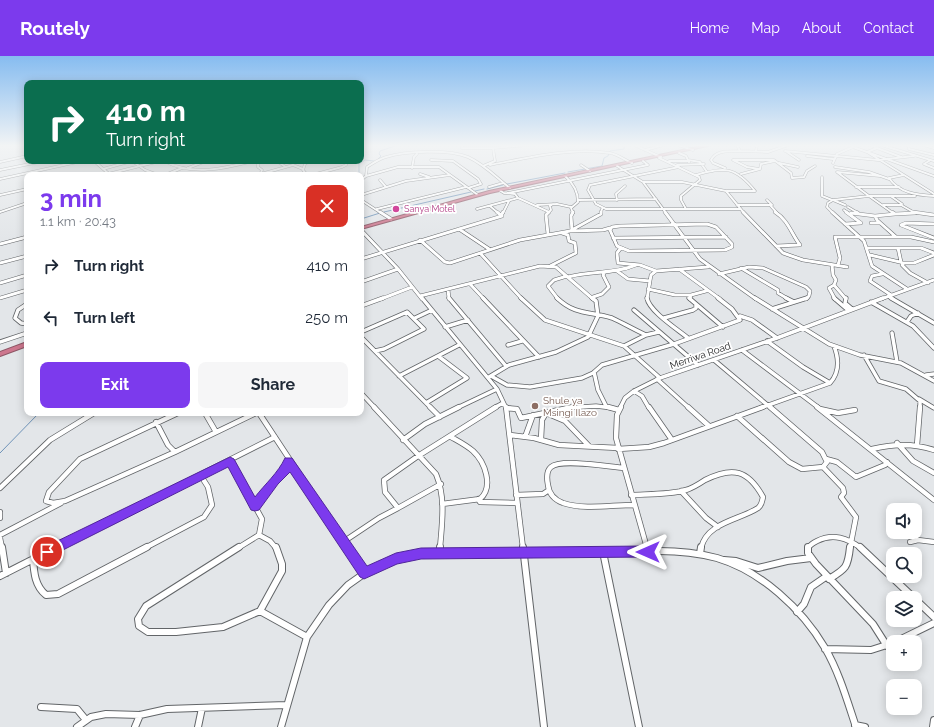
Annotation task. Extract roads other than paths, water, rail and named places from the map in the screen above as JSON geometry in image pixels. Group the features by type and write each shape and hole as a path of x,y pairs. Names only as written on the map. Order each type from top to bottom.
{"highway":[{"path":"364,228 478,195 564,176"},
{"path":"0,354 24,345"}],"street":[{"path":"0,179 12,176"},
{"path":"364,194 386,187 437,176"},
{"path":"452,176 478,195"},
{"path":"377,209 481,184 474,176"},
{"path":"496,176 510,188"},
{"path":"565,176 570,180 578,200"},
{"path":"508,193 588,176"},
{"path":"633,176 588,187 589,193 593,200 602,209 740,209"},
{"path":"634,176 643,182 693,251 708,267 718,274 802,328 834,346 864,356 897,362 934,381"},
{"path":"686,209 681,200 681,196 687,188 695,185 700,180 697,176"},
{"path":"643,182 676,182 727,192 755,191 743,176"},
{"path":"792,176 792,178 804,176"},
{"path":"842,176 895,214"},
{"path":"881,176 889,179 899,187 912,194 921,196"},
{"path":"890,176 894,177"},
{"path":"889,179 897,176"},
{"path":"906,176 934,195"},
{"path":"822,177 821,181 824,188 822,196 845,205"},
{"path":"380,180 386,187"},
{"path":"489,187 503,182"},
{"path":"617,200 616,194 625,186"},
{"path":"856,187 899,187"},
{"path":"0,195 24,190"},
{"path":"499,190 518,196 528,204 553,204 571,207"},
{"path":"518,190 518,196"},
{"path":"727,192 740,209 782,253 794,258 847,267"},
{"path":"907,289 872,266 870,255 860,237 828,210 827,205 832,200 869,196 934,195"},
{"path":"477,209 510,201 518,196"},
{"path":"892,196 903,205 900,205"},
{"path":"571,207 578,200 656,199"},
{"path":"767,200 772,204 770,205 774,211 785,218 792,234 800,245 776,246"},
{"path":"364,258 501,217 510,201"},
{"path":"364,202 391,219"},
{"path":"0,212 24,204"},
{"path":"548,234 546,215 552,210 550,206 553,204"},
{"path":"537,205 549,212"},
{"path":"737,205 770,205"},
{"path":"883,206 900,205 917,213"},
{"path":"490,206 502,214"},
{"path":"571,207 573,212 571,231"},
{"path":"848,207 859,214"},
{"path":"550,266 569,258 576,253 575,245 569,241 568,235 581,224 602,214 602,209"},
{"path":"844,210 850,213 861,223 844,224"},
{"path":"850,213 875,216 917,213 934,215"},
{"path":"875,216 880,223 896,237"},
{"path":"871,223 880,223"},
{"path":"934,224 906,223 902,225 934,241"},
{"path":"420,240 447,263 489,249 548,234 571,231 603,230 610,228 618,226 711,225 717,228 733,246 731,248 693,251 632,252 620,249 613,238 610,228"},
{"path":"459,229 489,249"},
{"path":"364,232 383,251 459,345 497,389 504,406 510,435 544,727"},
{"path":"560,232 568,235"},
{"path":"613,238 726,237"},
{"path":"838,265 839,256 834,237 896,237 917,238 934,241"},
{"path":"0,244 24,238"},
{"path":"922,244 922,249"},
{"path":"867,248 922,249 934,254"},
{"path":"898,248 903,263 902,266 910,273 931,282"},
{"path":"616,271 618,263 617,253 620,249"},
{"path":"480,253 545,320 624,346 636,355 709,426"},
{"path":"870,255 903,263 914,263 934,254"},
{"path":"0,263 24,257"},
{"path":"637,260 638,265"},
{"path":"618,263 638,265 656,271 708,267"},
{"path":"832,264 833,275 836,280 834,285 829,289 838,303 850,310"},
{"path":"638,265 628,269 591,272 554,280 548,288 568,307 622,322 646,335"},
{"path":"420,296 540,266 550,266 556,267 593,297 598,305 598,316 591,334 572,346 506,366 487,378"},
{"path":"718,274 741,268 757,266 766,268 808,288 810,291 808,296 772,309"},
{"path":"741,268 778,290 778,293 794,302"},
{"path":"364,281 398,269"},
{"path":"678,269 740,316 750,319 777,338"},
{"path":"616,271 628,279 650,281"},
{"path":"656,271 651,275 648,289 647,297 650,305 688,338"},
{"path":"591,272 606,279"},
{"path":"593,297 606,291 609,287 603,274 604,272"},
{"path":"882,274 872,276 870,281 889,295 934,323"},
{"path":"0,283 24,276"},
{"name":"Merriwa Road","path":"648,552 618,448 615,424 619,410 625,398 634,391 659,379 777,338 889,295 931,282"},
{"path":"470,284 538,357"},
{"path":"834,285 846,298 847,305 850,310"},
{"path":"364,305 412,287"},
{"path":"448,289 450,301 468,320 506,366"},
{"path":"648,289 676,296 691,295 706,291"},
{"path":"0,298 24,291"},
{"path":"691,295 689,298 696,305 723,326"},
{"path":"871,302 907,322 934,348"},
{"path":"664,318 693,310 696,308 696,305"},
{"path":"24,306 18,310 15,318 24,324"},
{"path":"415,318 432,310"},
{"path":"634,310 698,365"},
{"path":"364,331 407,312 415,318 424,330 375,351"},
{"path":"907,322 911,316 918,313"},
{"path":"492,376 506,384 524,384 530,387 576,379 594,372 602,365 674,344 740,320 740,316"},
{"path":"445,327 468,320"},
{"path":"624,346 646,335 659,332"},
{"path":"892,333 897,362"},
{"path":"0,342 24,334"},
{"path":"364,340 440,417"},
{"path":"508,345 522,341"},
{"path":"767,341 803,367 830,383"},
{"path":"399,376 459,345"},
{"path":"510,435 541,439 558,445 618,448 650,447 800,395 830,383 837,373 837,357 834,346"},
{"path":"742,350 872,449 934,500"},
{"path":"426,403 467,378 438,356"},
{"path":"864,356 879,381 902,387 934,408"},
{"path":"714,360 817,446 826,459 837,462 856,477 885,465 887,462"},
{"path":"594,372 598,390 606,406"},
{"path":"926,376 934,374"},
{"path":"404,440 440,417 497,389"},
{"path":"634,391 642,396 653,415 672,440"},
{"path":"364,396 436,474 441,484 442,504 440,553"},
{"path":"918,445 919,399"},
{"path":"398,508 387,495 383,486 384,480 418,456 504,406 517,409 520,418 561,409 606,406 619,410"},
{"path":"818,408 838,413 855,410"},
{"path":"541,439 540,433 542,428 542,420 546,413"},
{"path":"546,413 560,417 569,423 589,446"},
{"path":"524,437 533,415"},
{"path":"0,488 50,440 89,416"},
{"path":"65,501 49,503 46,498 59,480 80,459 171,416"},
{"path":"207,416 216,432"},
{"path":"0,535 65,501 175,452 251,416"},
{"path":"259,416 275,437 289,461 364,573"},
{"path":"737,416 788,462 802,469 823,467"},
{"path":"156,422 168,445 175,452"},
{"path":"534,438 540,433"},
{"path":"0,576 230,462 275,437"},
{"path":"442,504 477,499 483,497 486,491 485,472 474,452 451,437"},
{"path":"872,449 897,443 918,445 934,450"},
{"path":"897,443 913,461 934,473"},
{"path":"823,467 826,464 826,459"},
{"path":"255,506 274,480 284,472 289,461"},
{"path":"230,462 262,519 260,535"},
{"path":"624,468 567,464 554,465 549,469 549,490 555,499 571,505 634,505"},
{"path":"797,612 804,604 811,587 846,568 856,515 841,497 844,493 843,488 823,467"},
{"path":"631,495 681,491 727,472 742,472 751,478 763,498 762,504 718,527 702,543 700,554"},
{"path":"33,559 35,579 40,591 46,595 58,594 204,517 212,505 208,487 201,476"},
{"path":"343,542 379,518 441,484"},
{"path":"516,495 541,494 549,490"},
{"path":"681,491 706,518 718,527"},
{"path":"477,499 480,502 517,503"},
{"path":"0,512 0,518"},
{"path":"260,535 273,542 284,563 283,571 260,611 223,627 176,632 148,632 139,626 138,619 146,606 260,535"},
{"path":"886,638 811,558 808,547 820,540 835,536 851,542 873,559 907,591"},
{"path":"0,538 6,573"},
{"path":"910,542 918,540 934,542"},
{"path":"603,552 639,727"},
{"path":"281,727 307,637 337,596 364,573 396,558 440,553 648,552 700,554 733,560 758,568 790,560 811,558"},
{"path":"721,559 755,577 797,612 825,649 841,682 855,726 865,727"},
{"path":"922,605 934,617"},
{"path":"260,611 307,637"},
{"path":"910,635 934,623"},
{"path":"825,649 859,650 886,645"},
{"path":"77,727 91,717 106,714 140,715 167,709 287,705"},
{"path":"41,707 76,709 86,720"},
{"path":"198,727 202,708"},
{"path":"135,727 140,715"},
{"path":"933,727 934,720"}],"waterway":[{"path":"507,184 548,176"},
{"path":"487,189 503,185"},
{"path":"475,191 484,189"},
{"path":"384,212 471,192"},
{"path":"364,218 380,213"},
{"path":"0,453 36,416"}],"place":[{"name":"Sanya Motel","path":"396,209"},
{"name":"Shule ya Msingi Ilazo","path":"535,406"}]}
